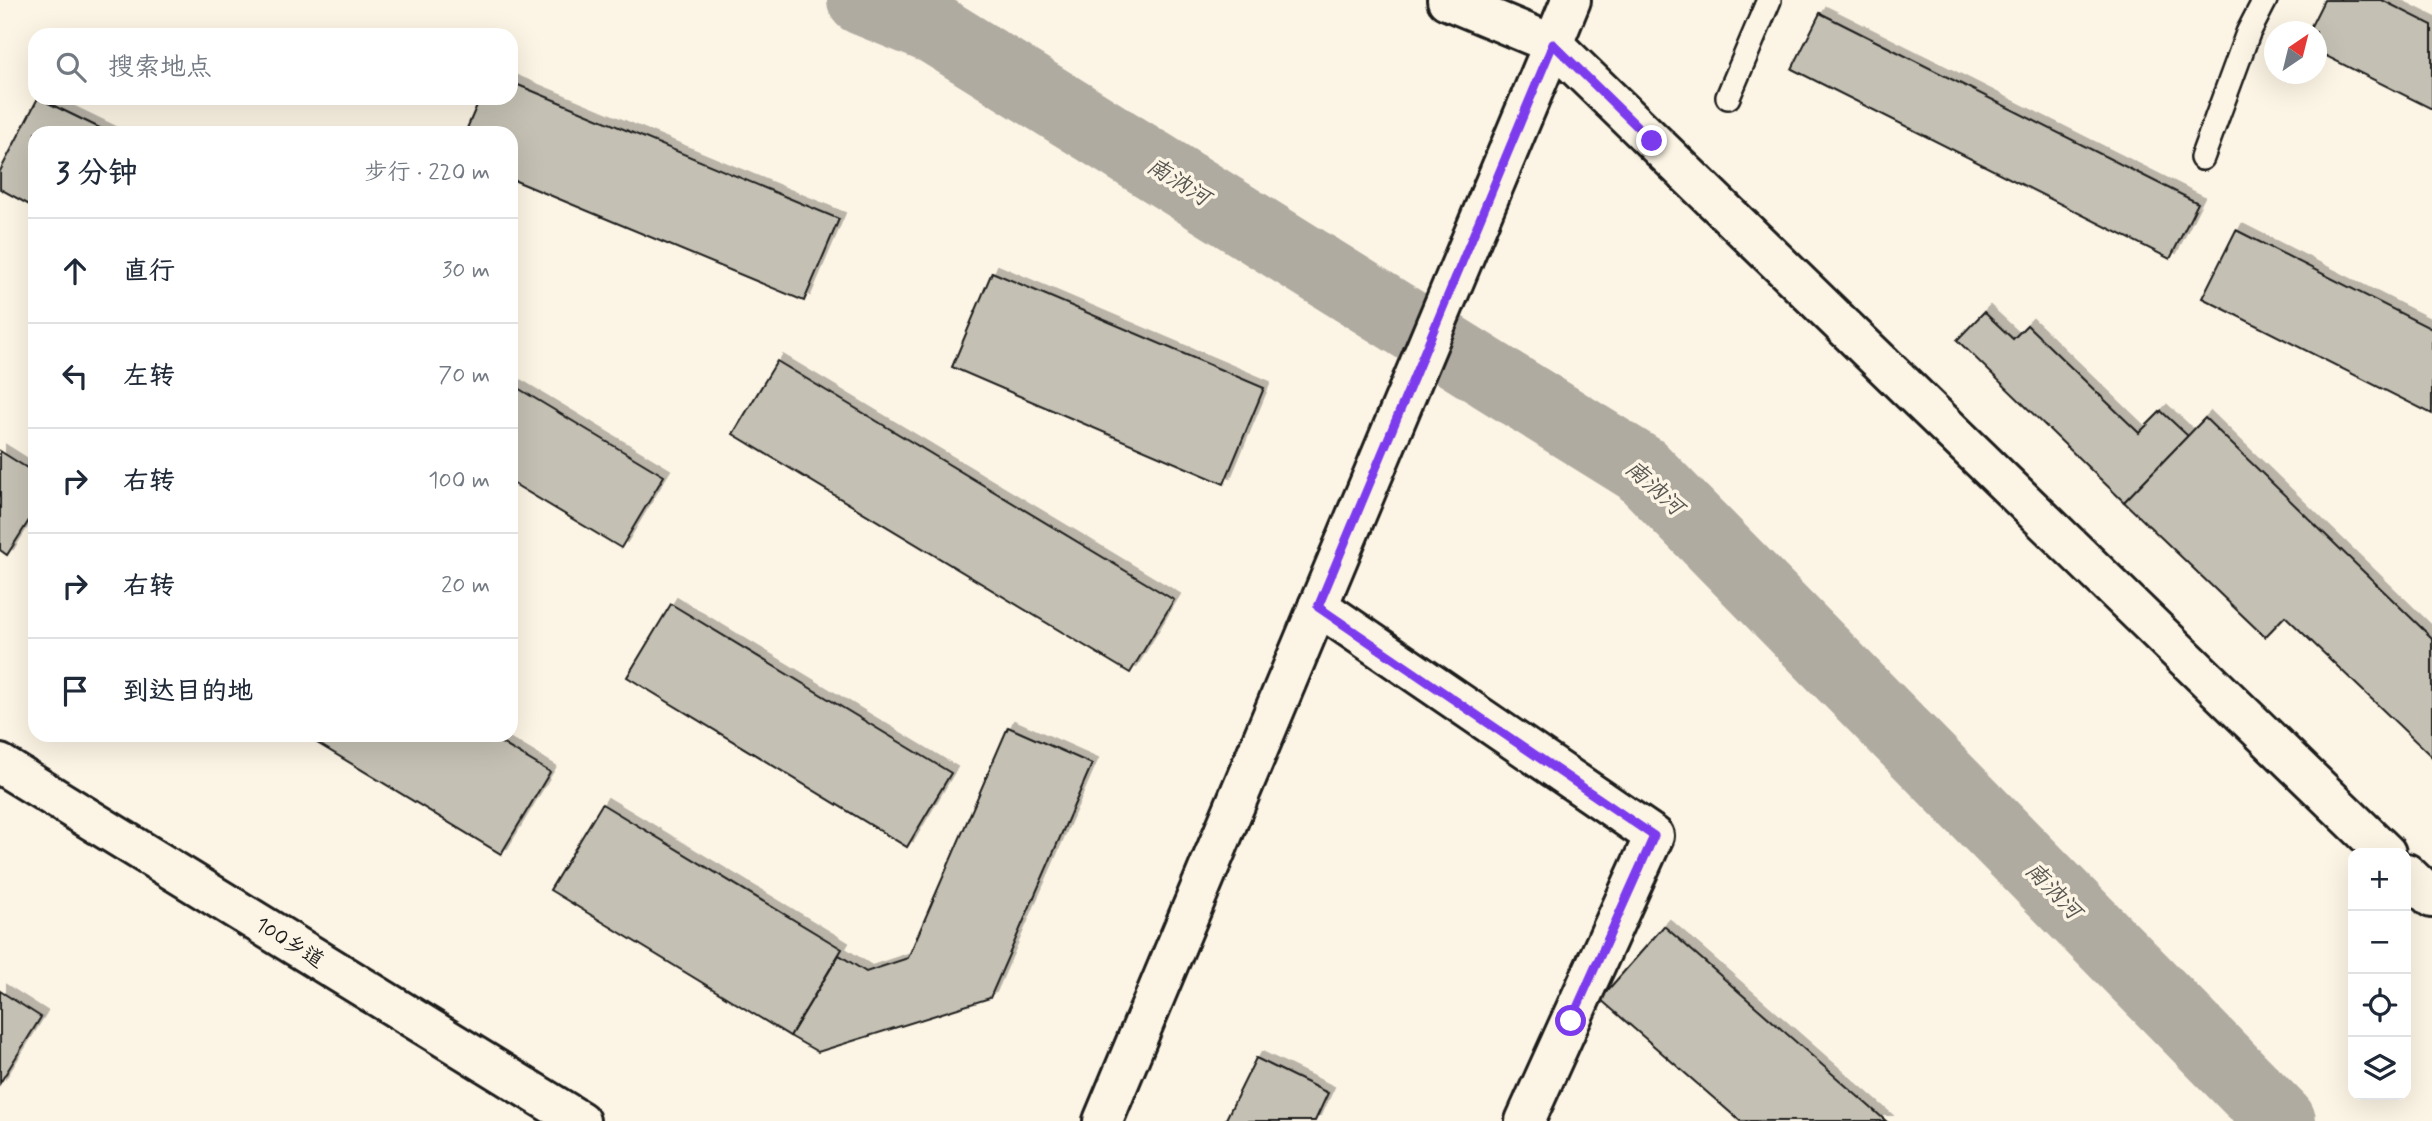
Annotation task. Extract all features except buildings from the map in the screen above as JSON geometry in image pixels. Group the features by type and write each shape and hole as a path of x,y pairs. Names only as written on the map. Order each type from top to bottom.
{"street":[{"path":"1447,0 1553,44 2381,848"},
{"path":"1103,1121 1572,0"},
{"path":"1318,607 1654,836 1525,1121"},
{"name":"100乡道","path":"0,764 580,1121"},
{"path":"2411,878 2432,898"}],"lane":[{"path":"1728,97 1769,0"},
{"path":"2202,158 2248,33 2264,0"}],"waterway":[{"name":"南汭河","path":"862,0 936,30 1641,469 2281,1121"}],"route":[{"path":"1571,1021 1654,836 1318,607 1553,44 1652,141"}]}
